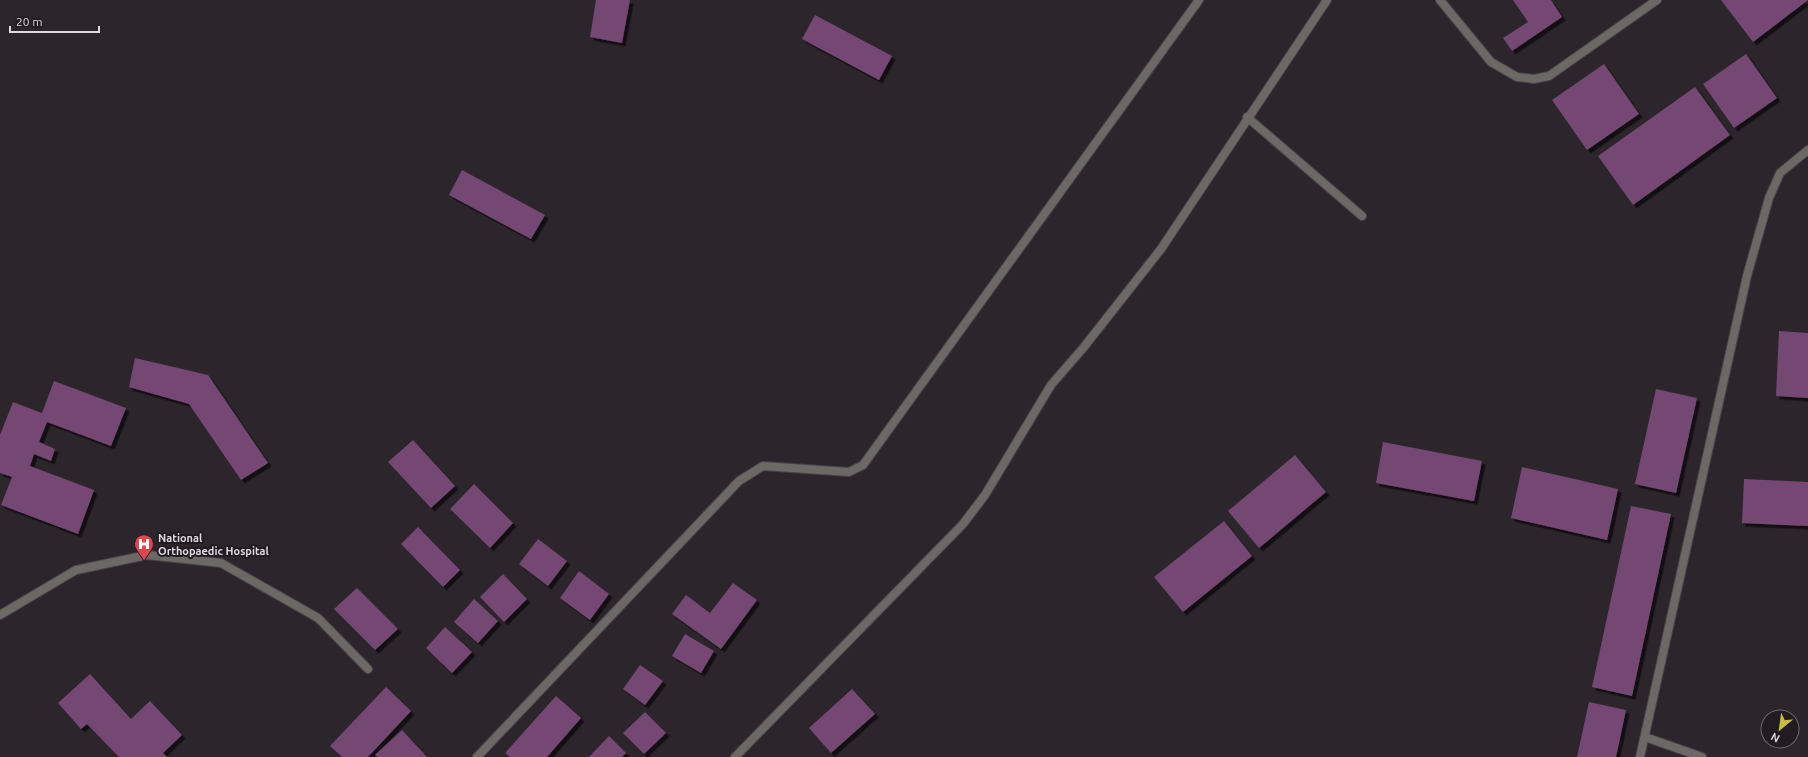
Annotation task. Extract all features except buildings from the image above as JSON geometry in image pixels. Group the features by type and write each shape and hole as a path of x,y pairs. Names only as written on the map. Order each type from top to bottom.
{"street":[{"path":"477,757 739,481 763,466 849,472 863,465 1199,0"},
{"path":"735,757 963,524 985,495 1051,386 1084,347 1160,249 1327,0"},
{"path":"1440,0 1492,62 1517,77 1534,79 1549,76 1657,0"},
{"path":"1247,118 1362,216"},
{"path":"1640,757 1747,276 1770,198 1780,173 1808,150"},
{"path":"0,615 76,570 147,555 221,563 318,618 368,669"},
{"path":"1644,737 1702,757"}],"place":[{"name":"National Orthopaedic Hospital","path":"144,561"}]}
